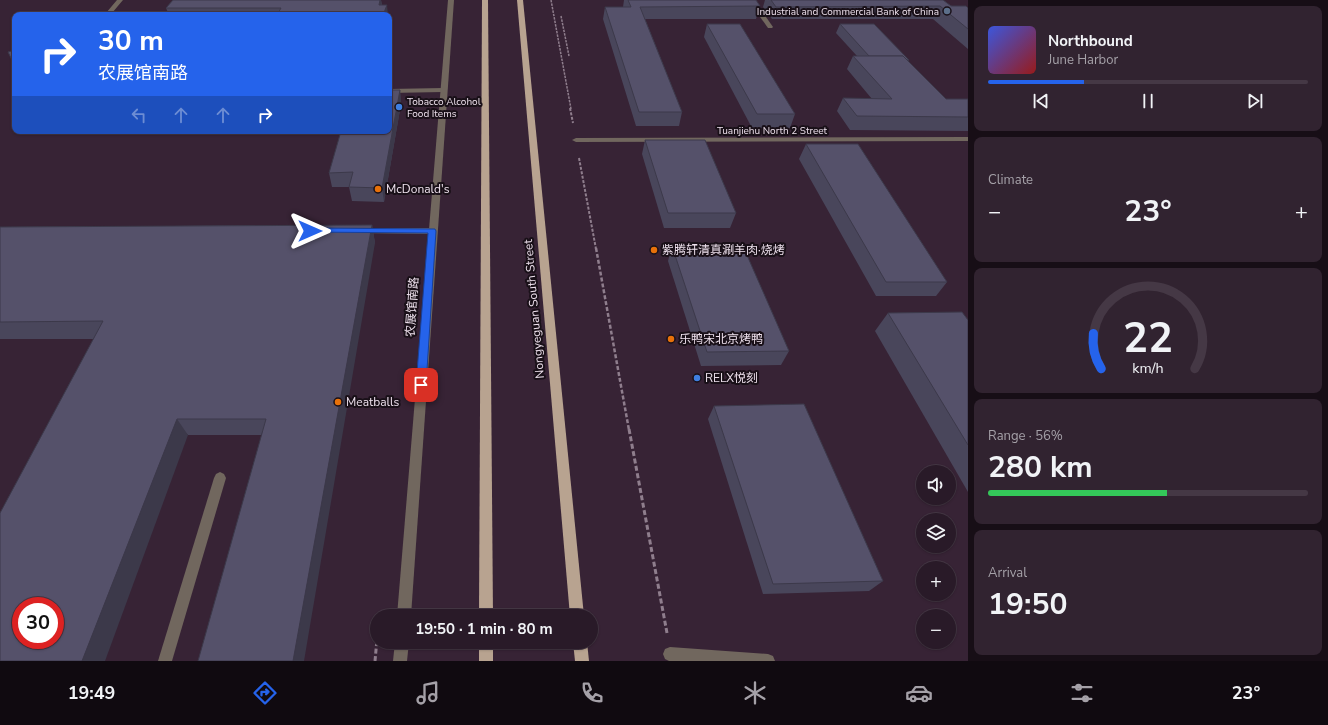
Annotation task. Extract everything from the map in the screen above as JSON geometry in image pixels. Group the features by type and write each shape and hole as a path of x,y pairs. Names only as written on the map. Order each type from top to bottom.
{"main road":[{"path":"485,0 486,609"},
{"name":"Nongyeguan South Street","path":"520,0 576,609"},
{"path":"486,649 486,661"},
{"path":"581,649 582,661"}],"street":[{"path":"110,12 120,0"},
{"name":"农展馆南路","path":"405,609 432,231 451,0"},
{"path":"751,0 770,26"},
{"path":"392,91 443,90"},
{"name":"Tuanjiehu North 2 Street","path":"576,140 968,139"},
{"path":"347,231 432,231"},
{"path":"165,661 220,478"},
{"path":"400,661 401,649"},
{"path":"669,657 768,661"}],"path":[{"path":"551,0 669,657"},
{"path":"561,16 569,56"},
{"path":"375,661 376,649"}],"building":[{"path":"173,0 380,0 379,5 387,5 384,12 279,12 281,8 166,8"},
{"path":"628,0 756,0 760,6 640,7 682,112 639,112 605,7 631,7"},
{"path":"771,0 943,0 951,6 966,6 968,8 968,29 940,6 776,7"},
{"path":"707,24 740,24 795,114 757,114"},
{"path":"840,24 874,24 909,60 903,56 869,56"},
{"path":"12,51 12,60 8,52"},
{"path":"853,56 903,56 946,99 968,99 968,117 857,116 843,98 892,99"},
{"path":"392,90 400,90 392,134"},
{"path":"340,134 392,134 382,188 349,187 353,172 329,173"},
{"path":"645,140 705,140 736,213 668,213"},
{"path":"806,144 858,144 947,282 886,282"},
{"path":"372,225 293,661 198,661 266,419 177,419 82,661 0,661 0,513 103,321 0,322 0,227"},
{"path":"672,246 743,246 789,351 707,352"},
{"path":"962,312 968,320 968,445 888,313"},
{"path":"804,404 883,581 773,584 714,406"}],"place":[{"name":"Industrial and Commercial Bank of China","path":"947,11"},
{"name":"Tobacco Alcohol Food Items","path":"399,107"},
{"name":"McDonald's","path":"378,189"},
{"name":"紫腾轩清真涮羊肉·烧烤","path":"654,250"},
{"name":"乐鸭宋北京烤鸭","path":"671,339"},
{"name":"RELX悦刻","path":"697,378"},
{"name":"Meatballs","path":"338,402"}],"route":[{"path":"310,231 432,231 421,385"}]}
